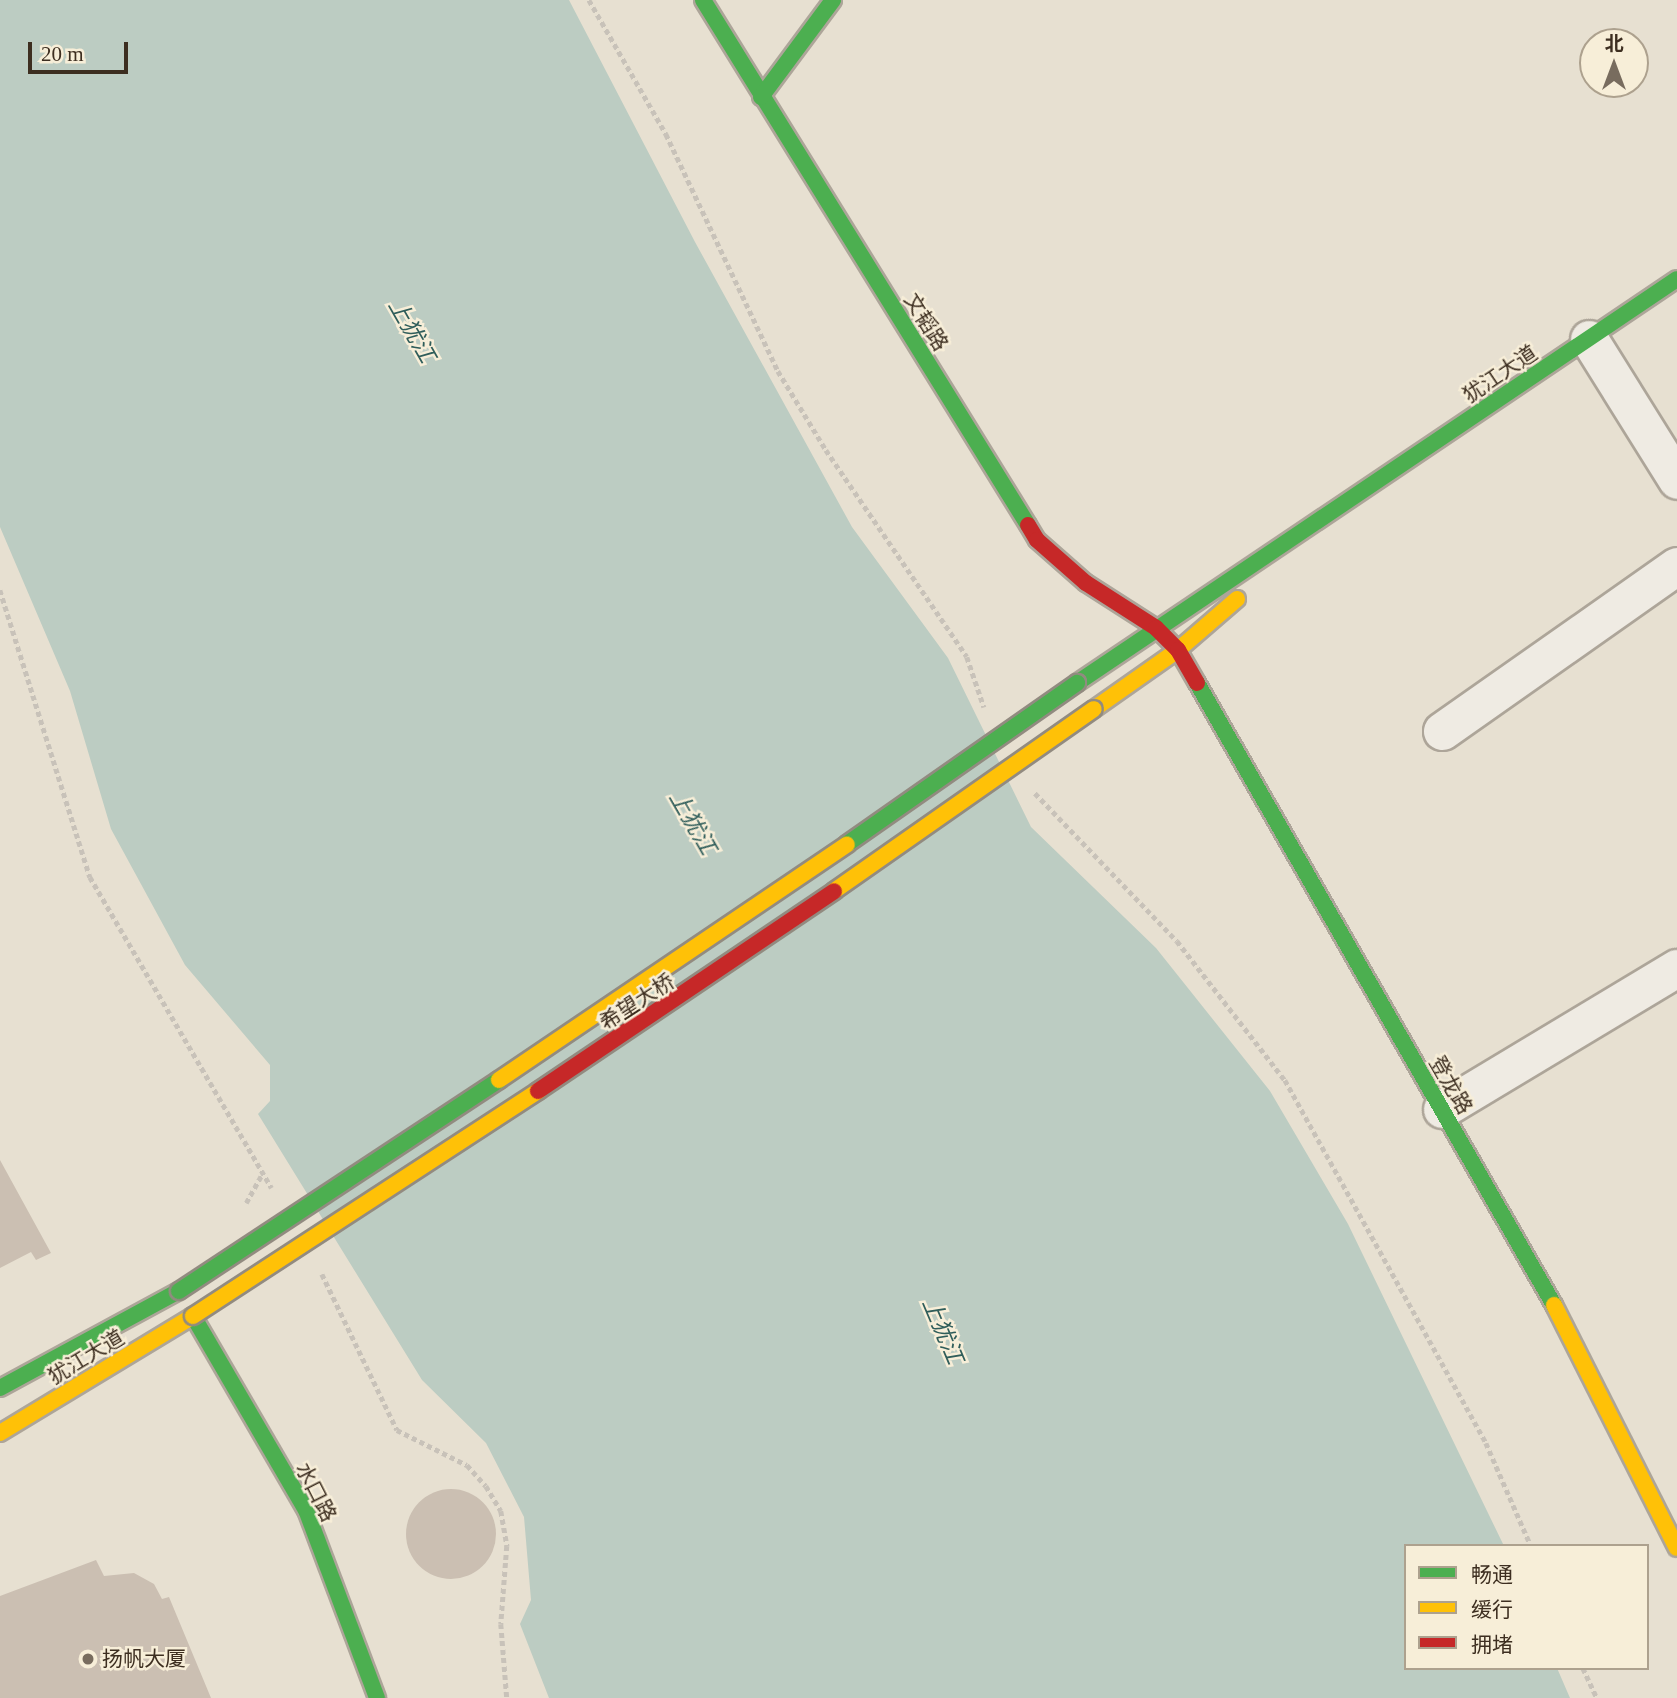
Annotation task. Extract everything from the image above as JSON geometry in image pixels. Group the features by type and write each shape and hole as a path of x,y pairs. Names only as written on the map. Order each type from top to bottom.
{"main road":[{"name":"文韬路","path":"703,0 1037,540 1086,583 1156,628 1178,650"},
{"path":"761,97 830,2"},
{"name":"犹江大道","path":"1077,683 1677,279"},
{"name":"犹江大道","path":"1094,709 1178,650 1346,503"},
{"name":"登龙路","path":"1178,650 1561,1317 1677,1548"},
{"name":"希望大桥","path":"179,1291 680,961 1077,683"},
{"name":"希望大桥","path":"193,1316 695,989 1094,709"},
{"name":"犹江大道","path":"0,1388 179,1291"},
{"name":"犹江大道","path":"0,1433 193,1316"},
{"name":"水口路","path":"193,1316 306,1510 377,1698"}],"street":[{"path":"1589,339 1677,480"},
{"path":"1442,731 1677,566"},
{"path":"1442,1109 1677,968"}],"path":[{"path":"0,590 90,877 275,1195"},
{"path":"315,1261 397,1430 467,1465 486,1486 501,1511 507,1546 501,1624 507,1698"},
{"path":"1584,1670 1597,1698"}],"water":[{"name":"上犹江","path":"0,0 569,0 695,242 852,527 948,658 1031,827 1156,948 1270,1091 1348,1224 1503,1544 1404,1544 1404,1670 1558,1670 1570,1698 549,1698 520,1624 531,1600 524,1517 486,1443 422,1380 258,1114 270,1101 270,1065 185,965 111,829 70,691 0,527"}],"building":[{"path":"0,1160 51,1253 36,1260 31,1252 0,1268"},
{"path":"442,1489 460,1489 476,1496 489,1509 496,1525 496,1543 489,1559 476,1572 460,1579 442,1579 426,1572 413,1559 406,1543 406,1525 413,1509 426,1496"},
{"path":"96,1560 104,1576 134,1573 154,1584 162,1599 169,1597 211,1698 0,1698 0,1596"}],"traffic: fast":[{"path":"703,0 1028,525"},
{"path":"761,97 833,0"},
{"path":"1077,683 1677,279"},
{"path":"847,844 1077,683"},
{"path":"1197,683 1554,1305"},
{"path":"179,1291 499,1080"},
{"path":"0,1388 179,1291"},
{"path":"193,1316 306,1510 377,1698"}],"traffic: slow":[{"path":"1094,709 1178,650 1237,599"},
{"path":"834,891 1094,709"},
{"path":"499,1080 847,844"},
{"path":"193,1316 538,1091"},
{"path":"1554,1305 1677,1548"},
{"path":"0,1433 193,1316"}],"traffic: jam":[{"path":"1028,525 1037,540 1086,583 1156,628 1178,650 1197,683"},
{"path":"538,1091 834,891"}],"place":[{"name":"扬帆大厦","path":"88,1659"}]}
